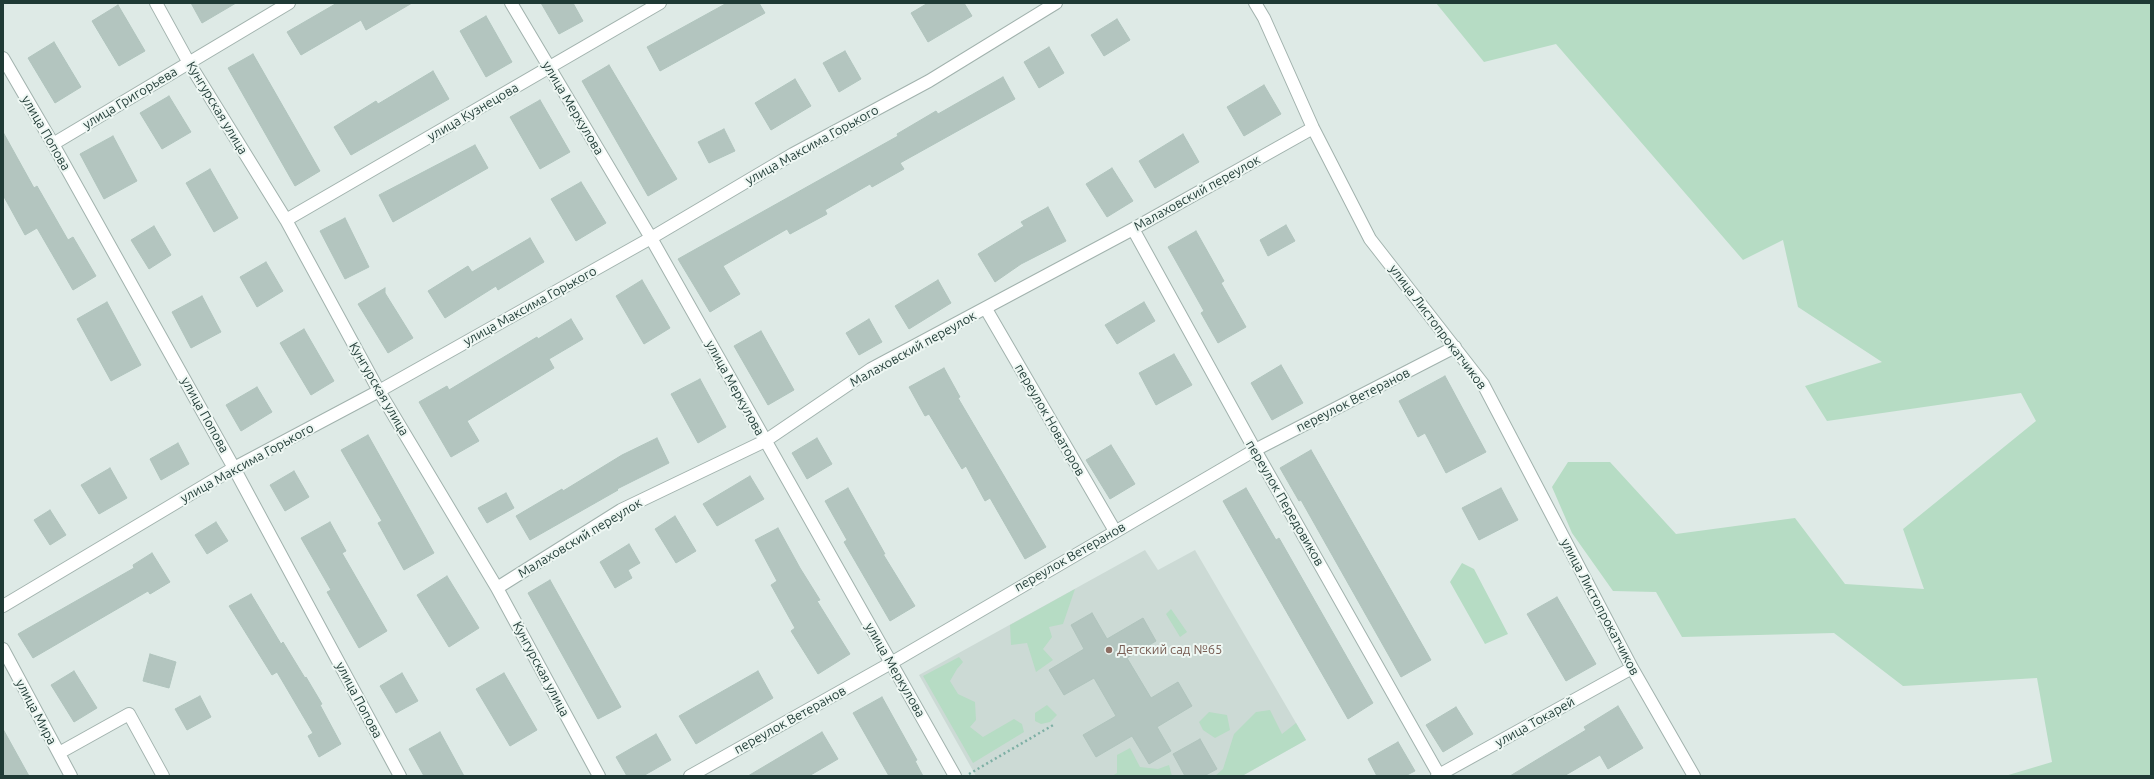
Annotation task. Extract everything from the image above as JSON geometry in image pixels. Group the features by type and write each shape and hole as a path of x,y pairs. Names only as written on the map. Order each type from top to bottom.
{"street":[{"name":"Кунгурская улица","path":"156,3 189,63 286,220 379,391 497,588 599,776"},
{"name":"улица Григорьева","path":"53,144 289,3"},
{"name":"улица Меркулова","path":"511,3 651,238 954,776"},
{"name":"улица Кузнецова","path":"286,220 549,69 660,3"},
{"name":"улица Максима Горького","path":"3,606 234,468 379,391 651,238 792,154 929,82 1056,3"},
{"name":"улица Листопрокатчиков","path":"1255,3 1264,18 1313,128 1370,239 1483,384 1632,668 1694,776"},
{"name":"улица Попова","path":"3,58 53,144 234,468 400,776"},
{"name":"Малаховский переулок","path":"497,588 621,510 765,441 872,369 1133,229 1313,128"},
{"name":"переулок Передовиков","path":"1133,229 1255,450 1438,775"},
{"name":"переулок Новаторов","path":"986,309 1115,531"},
{"name":"переулок Ветеранов","path":"690,776 891,664 1255,450 1455,347"},
{"name":"улица Мира","path":"3,649 70,776"},
{"name":"улица Токарей","path":"1438,775 1632,668"},
{"name":"улица Мира","path":"59,753 129,714 164,776"}],"path":[{"path":"965,776 1054,724"}],"shaded area":[{"name":"Детский сад №65","path":"1145,550 1158,570 1195,550 1306,740 1242,776 976,776 919,675"}],"green space":[{"path":"1436,3 2151,3 2151,776 2005,776 2052,762 2037,678 1903,686 1834,633 1682,637 1656,592 1613,591 1572,533 1552,487 1568,462 1610,462 1676,534 1795,518 1845,584 1924,589 1903,529 2036,421 2021,393 1827,421 1805,386 1882,362 1798,307 1783,240 1743,260 1556,44 1484,62"},
{"path":"1462,563 1474,569 1508,634 1485,644 1450,582"},
{"path":"1075,589 1063,624 1049,627 1052,637 1043,649 1053,660 1036,672 1027,643 1011,645 1010,625"},
{"path":"1171,609 1187,632 1180,637 1166,614"},
{"path":"959,657 963,662 950,681 958,694 975,702 976,720 970,727 983,737 1014,719 1022,724 1024,732 973,763 923,676"},
{"path":"1047,705 1057,715 1050,722 1041,724 1035,721 1035,713"},
{"path":"1270,710 1282,734 1296,723 1306,740 1242,776 1215,776 1223,769 1234,734 1256,712"},
{"path":"1209,712 1227,715 1230,730 1215,738 1203,730 1199,722"},
{"path":"1130,748 1140,767 1158,769 1169,765 1172,776 1112,776 1117,773 1117,755"}],"building":[{"path":"191,3 236,3 202,23"},
{"path":"337,3 412,3 366,30 361,20 301,55 287,32"},
{"path":"541,3 573,3 583,21 559,34"},
{"path":"727,3 759,3 765,13 660,71 647,47"},
{"path":"928,3 964,3 972,16 928,42 911,13"},
{"path":"118,5 145,51 119,66 92,21"},
{"path":"486,16 512,62 486,77 460,31"},
{"path":"1117,19 1130,40 1104,56 1091,35"},
{"path":"54,42 81,87 55,103 28,58"},
{"path":"1049,47 1064,73 1039,88 1024,62"},
{"path":"845,51 861,79 839,92 823,63"},
{"path":"253,54 320,171 295,186 228,68"},
{"path":"609,65 677,179 648,196 582,81"},
{"path":"433,71 449,99 351,155 334,127 376,101 378,104"},
{"path":"1003,77 1015,99 900,163 904,169 872,187 870,184 825,210 827,214 790,234 787,229 723,266 740,294 710,312 678,259 898,136 897,134 936,111 938,114"},
{"path":"795,79 811,106 771,130 755,103"},
{"path":"1264,85 1281,114 1244,136 1227,107"},
{"path":"169,96 191,132 162,149 140,113"},
{"path":"540,100 570,152 540,169 510,117"},
{"path":"724,129 735,151 709,163 698,142"},
{"path":"3,132 34,188 37,186 68,240 73,237 96,276 73,290 37,228 25,235 3,195"},
{"path":"1183,134 1199,162 1155,188 1139,161"},
{"path":"113,136 137,181 104,199 80,154"},
{"path":"475,145 488,168 393,222 379,195"},
{"path":"1112,168 1133,201 1107,217 1086,184"},
{"path":"210,169 238,218 214,232 186,183"},
{"path":"581,182 606,223 576,241 551,199"},
{"path":"1048,207 1066,241 1021,264 995,282 978,254 1024,226 1021,222"},
{"path":"345,218 369,267 345,279 320,231"},
{"path":"1286,225 1295,241 1268,256 1260,240"},
{"path":"154,226 171,255 149,269 131,240"},
{"path":"1196,231 1224,281 1221,283 1246,327 1218,343 1201,313 1204,311 1168,247"},
{"path":"530,238 544,262 498,290 496,286 445,318 428,291 468,266 472,272"},
{"path":"266,262 283,291 257,307 240,277"},
{"path":"642,280 670,328 644,344 616,296"},
{"path":"938,280 951,303 909,329 895,306"},
{"path":"385,288 385,293 413,338 388,353 358,304"},
{"path":"202,296 221,332 191,348 172,312"},
{"path":"107,302 141,365 111,381 77,319"},
{"path":"1144,302 1155,321 1117,344 1105,325"},
{"path":"571,319 583,339 549,359 554,368 467,421 479,441 451,457 419,402 447,386 449,390 537,337 538,339"},
{"path":"869,319 882,342 859,355 846,333"},
{"path":"304,329 334,381 311,395 280,343"},
{"path":"761,331 794,390 768,405 734,346"},
{"path":"1174,354 1192,385 1156,405 1139,373"},
{"path":"1281,365 1303,403 1272,420 1251,383"},
{"path":"944,368 960,397 958,398 1046,547 1025,559 990,498 985,501 966,466 962,469 929,414 925,416 909,387"},
{"path":"1445,376 1486,452 1446,473 1425,433 1418,437 1399,401"},
{"path":"700,379 726,427 698,443 671,394"},
{"path":"257,387 272,412 241,431 226,405"},
{"path":"368,435 434,553 404,570 378,523 382,521 341,450"},
{"path":"657,438 669,463 617,489 618,490 530,540 516,516 562,489 563,491 622,455"},
{"path":"817,438 832,464 807,479 792,453"},
{"path":"178,443 189,464 161,480 150,459"},
{"path":"1111,445 1135,484 1110,499 1086,460"},
{"path":"1311,450 1431,660 1401,677 1301,500 1299,501 1280,468"},
{"path":"110,468 127,498 99,514 81,485"},
{"path":"294,471 309,497 285,511 270,485"},
{"path":"750,476 764,499 717,526 703,504"},
{"path":"848,488 885,554 883,554 915,606 890,621 844,542 847,540 825,501"},
{"path":"1246,488 1276,540 1279,538 1373,703 1348,719 1223,501"},
{"path":"1501,488 1518,520 1479,540 1462,508"},
{"path":"506,493 514,508 487,523 478,508"},
{"path":"50,510 66,535 50,545 34,520"},
{"path":"675,516 696,551 676,563 655,529"},
{"path":"216,522 228,541 207,554 195,535"},
{"path":"330,522 346,551 342,553 387,631 359,648 327,592 331,590 301,538"},
{"path":"778,528 820,600 817,601 850,654 818,674 791,631 795,628 771,585 777,581 755,540"},
{"path":"629,544 640,563 628,570 632,578 615,588 600,562"},
{"path":"152,553 170,582 150,594 148,591 33,658 18,634 134,568 133,565"},
{"path":"447,576 479,628 449,647 417,595"},
{"path":"550,580 621,707 598,719 528,593"},
{"path":"251,594 281,644 283,642 305,678 306,677 322,704 320,705 341,744 319,757 308,736 313,733 277,672 272,675 229,606"},
{"path":"1557,597 1596,664 1566,681 1527,614"},
{"path":"1092,613 1107,639 1143,618 1156,641 1127,658 1151,698 1178,682 1192,706 1157,727 1171,751 1149,764 1132,736 1096,757 1083,735 1116,716 1094,678 1064,695 1049,670 1084,649 1071,625"},
{"path":"150,654 176,662 169,688 143,681"},
{"path":"74,671 97,708 74,722 51,685"},
{"path":"758,671 773,698 696,744 679,716"},
{"path":"402,673 418,701 396,713 380,686"},
{"path":"504,673 537,730 510,746 476,689"},
{"path":"200,696 211,717 187,730 175,709"},
{"path":"882,697 917,760 915,761 923,776 889,776 853,713"},
{"path":"1618,706 1643,748 1608,769 1600,755 1564,776 1510,776 1586,730 1584,727"},
{"path":"1456,707 1473,734 1443,752 1426,725"},
{"path":"3,729 29,776 3,776"},
{"path":"440,732 464,776 424,776 409,749"},
{"path":"822,732 838,759 809,776 748,776"},
{"path":"656,734 671,760 643,776 627,776 616,757"},
{"path":"1200,739 1217,769 1204,776 1185,776 1173,754"},
{"path":"1398,742 1415,771 1405,776 1377,776 1368,759"}],"place":[{"name":"Детский сад №65","path":"1109,650"}]}
